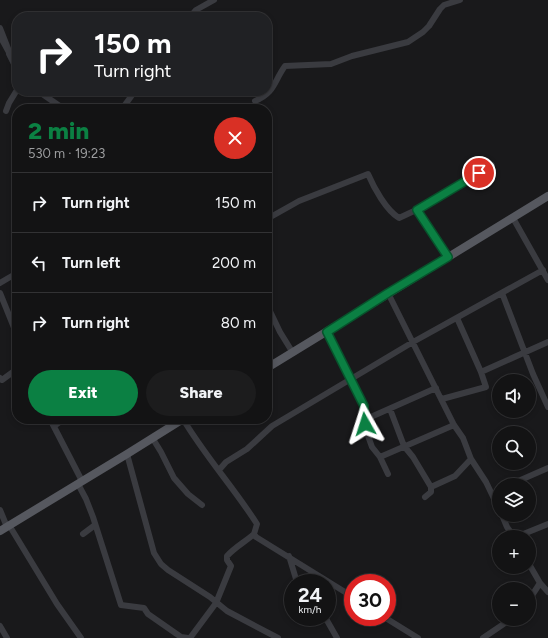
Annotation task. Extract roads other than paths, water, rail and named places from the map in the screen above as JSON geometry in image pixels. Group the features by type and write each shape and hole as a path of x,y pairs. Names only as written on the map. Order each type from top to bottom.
{"main road":[{"path":"272,365 548,196"},
{"path":"5,527 175,424"}],"street":[{"path":"194,12 214,0"},
{"path":"272,89 285,66 332,64 352,56 408,42 426,29 444,5 460,0"},
{"path":"0,28 11,56 0,37"},
{"path":"0,37 12,60"},
{"path":"6,111 13,96"},
{"path":"45,96 57,104"},
{"path":"255,101 266,96"},
{"path":"272,216 298,201 368,174 393,214 399,218 417,210 492,165"},
{"path":"417,210 448,257"},
{"path":"514,218 548,280"},
{"path":"219,470 226,462 247,449 272,426 413,342 543,270"},
{"path":"0,283 12,276"},
{"path":"0,293 12,323"},
{"path":"388,293 454,425 463,438 471,459 492,492"},
{"path":"502,293 524,351 545,394 548,408"},
{"path":"272,315 292,353"},
{"path":"442,399 486,387 481,372 457,318"},
{"path":"327,332 364,406 364,420 367,433 372,447 380,457 388,474"},
{"path":"481,372 524,351 548,342"},
{"path":"0,378 2,380 12,373"},
{"path":"364,420 436,388"},
{"path":"390,409 404,446 413,457 431,487 431,492 425,498"},
{"path":"57,424 54,426 80,482 93,517 121,606 144,608 148,614 181,637 189,638 216,603 232,566 227,560 227,556 233,549 244,543 254,534 257,524 219,470 195,440 186,424"},
{"path":"380,457 454,425"},
{"path":"152,439 161,452 174,478 188,494 202,505"},
{"path":"127,454 154,553 161,564 210,597 227,611 278,638"},
{"path":"431,487 455,476 471,459"},
{"path":"525,478 548,468"},
{"path":"0,510 5,527 81,638"},
{"path":"533,530 548,524"},
{"path":"83,534 95,525"},
{"path":"254,534 344,591"},
{"path":"289,556 294,574"},
{"path":"535,574 548,592"},
{"path":"536,589 540,583"},
{"path":"396,624 418,638"},
{"path":"0,626 7,638"},
{"path":"330,626 337,638"},
{"path":"483,638 491,631 502,626"}]}
